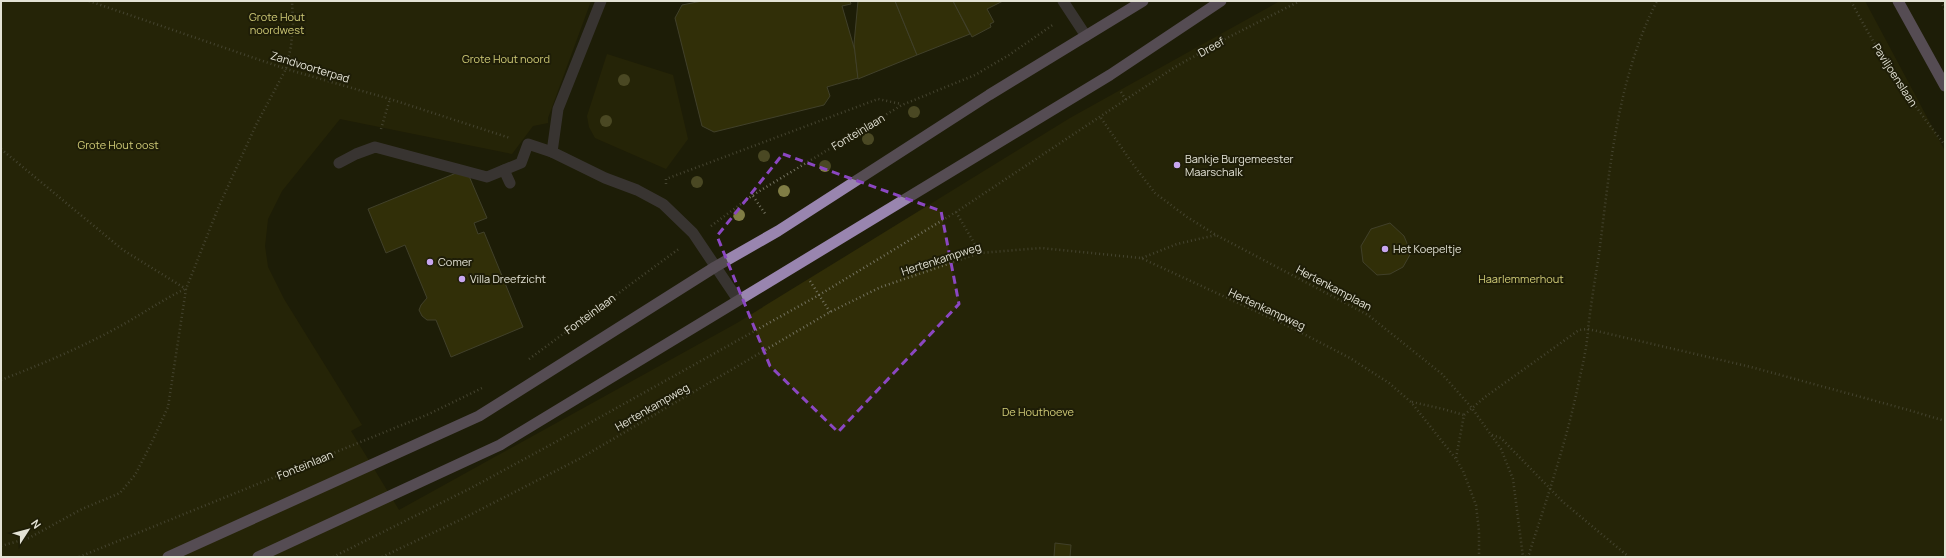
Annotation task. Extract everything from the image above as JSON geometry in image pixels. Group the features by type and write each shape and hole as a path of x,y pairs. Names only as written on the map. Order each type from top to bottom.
{"main road":[{"path":"168,557 479,416 716,267 778,231 989,95 1143,1"},
{"path":"258,557 500,445 1110,75 1221,1"},
{"path":"1898,1 1945,86"}],"street":[{"path":"552,152 558,109 601,1"},
{"path":"1063,1 1086,36"},
{"path":"339,163 356,154 376,147 487,177 522,163 528,144 552,152 605,178 637,190 662,204 696,237 738,300"},
{"path":"504,170 510,183"}],"path":[{"name":"Zandvoorterpad","path":"89,1 286,69 390,99 528,144"},
{"path":"1,546 29,538 82,509 120,492 135,475 168,407 186,289 219,206 256,125 286,69 291,46 293,24 292,1"},
{"name":"Dreef","path":"1101,118 1175,67 1227,38 1300,1"},
{"path":"1526,557 1529,554 1551,488 1572,416 1587,344 1613,148 1622,100 1627,78 1646,24 1657,1"},
{"name":"Paviljoenslaan","path":"1851,1 1879,54 1906,95 1945,145"},
{"path":"1941,1 1945,10"},
{"name":"Fonteinlaan","path":"525,361 753,195 902,105 975,75 1009,55 1071,13"},
{"path":"376,147 390,99"},
{"path":"662,204 666,179 878,99 902,105"},
{"path":"333,557 471,488 819,295 956,212 1101,118"},
{"name":"Hertenkamplaan","path":"1101,118 1155,193 1187,217 1216,235 1368,315 1442,374 1472,408 1501,449 1513,479 1523,557"},
{"path":"1,149 123,250 186,289"},
{"path":"956,212 980,253"},
{"path":"1141,258 1177,244 1216,235"},
{"name":"Hertenkampweg","path":"382,557 462,519 579,459 830,312 881,287 980,253 1041,248 1141,258 1292,328 1344,355 1389,383 1411,402 1456,459 1476,506 1479,530 1478,557"},
{"path":"1,380 68,351 123,324 167,298 186,289"},
{"path":"819,295 830,312"},
{"path":"1456,459 1464,415 1579,330 1588,329 1751,367 1945,421"},
{"name":"Fonteinlaan","path":"78,557 429,414 486,387"},
{"path":"1411,402 1464,415"},
{"path":"1492,435 1501,438 1563,502 1629,557"}],"highlighted area":[{"path":"783,154 941,211 959,304 838,432 770,366 717,236"}],"green space":[{"name":"Haarlemmerhout","path":"1,1 591,1 548,118 548,123 533,126 512,154 340,119 282,191 268,219 265,246 268,267 284,299 362,425 351,431 399,510 737,323 1070,118 1280,1 1865,1 1945,151 1945,557 1,557"},
{"path":"607,54 673,75 688,139 666,169 595,138 589,127 587,116"}],"building":[{"path":"702,1 850,1 851,4 842,6 855,51 858,78 827,87 830,96 824,105 714,132 702,126 675,18 682,5"},
{"path":"858,1 895,1 917,55 858,79 854,44"},
{"path":"895,1 953,1 970,34 917,55"},
{"path":"953,1 1003,1 987,9 994,22 990,24 991,27 972,37"},
{"name":"Villa Dreefzicht","path":"466,169 487,218 474,223 478,234 484,232 523,327 451,357 436,320 427,320 422,316 419,310 427,298 405,245 386,253 368,209"},
{"name":"Het Koepeltje","path":"1390,223 1404,236 1411,253 1403,267 1390,274 1377,275 1363,262 1361,246 1371,229"},
{"path":"1055,543 1071,545 1070,557 1054,557"}],"place":[{"name":"Bankje Burgemeester Maarschalk","path":"1177,165"},
{"name":"Het Koepeltje","path":"1385,249"},
{"name":"Comer","path":"430,262"},
{"name":"Villa Dreefzicht","path":"462,279"}],"park label":[{"name":"Grote Hout noordwest","path":"277,23"},
{"name":"Grote Hout noord","path":"506,59"},
{"name":"Grote Hout oost","path":"118,145"},
{"name":"De Houthoeve","path":"1038,412"}]}
